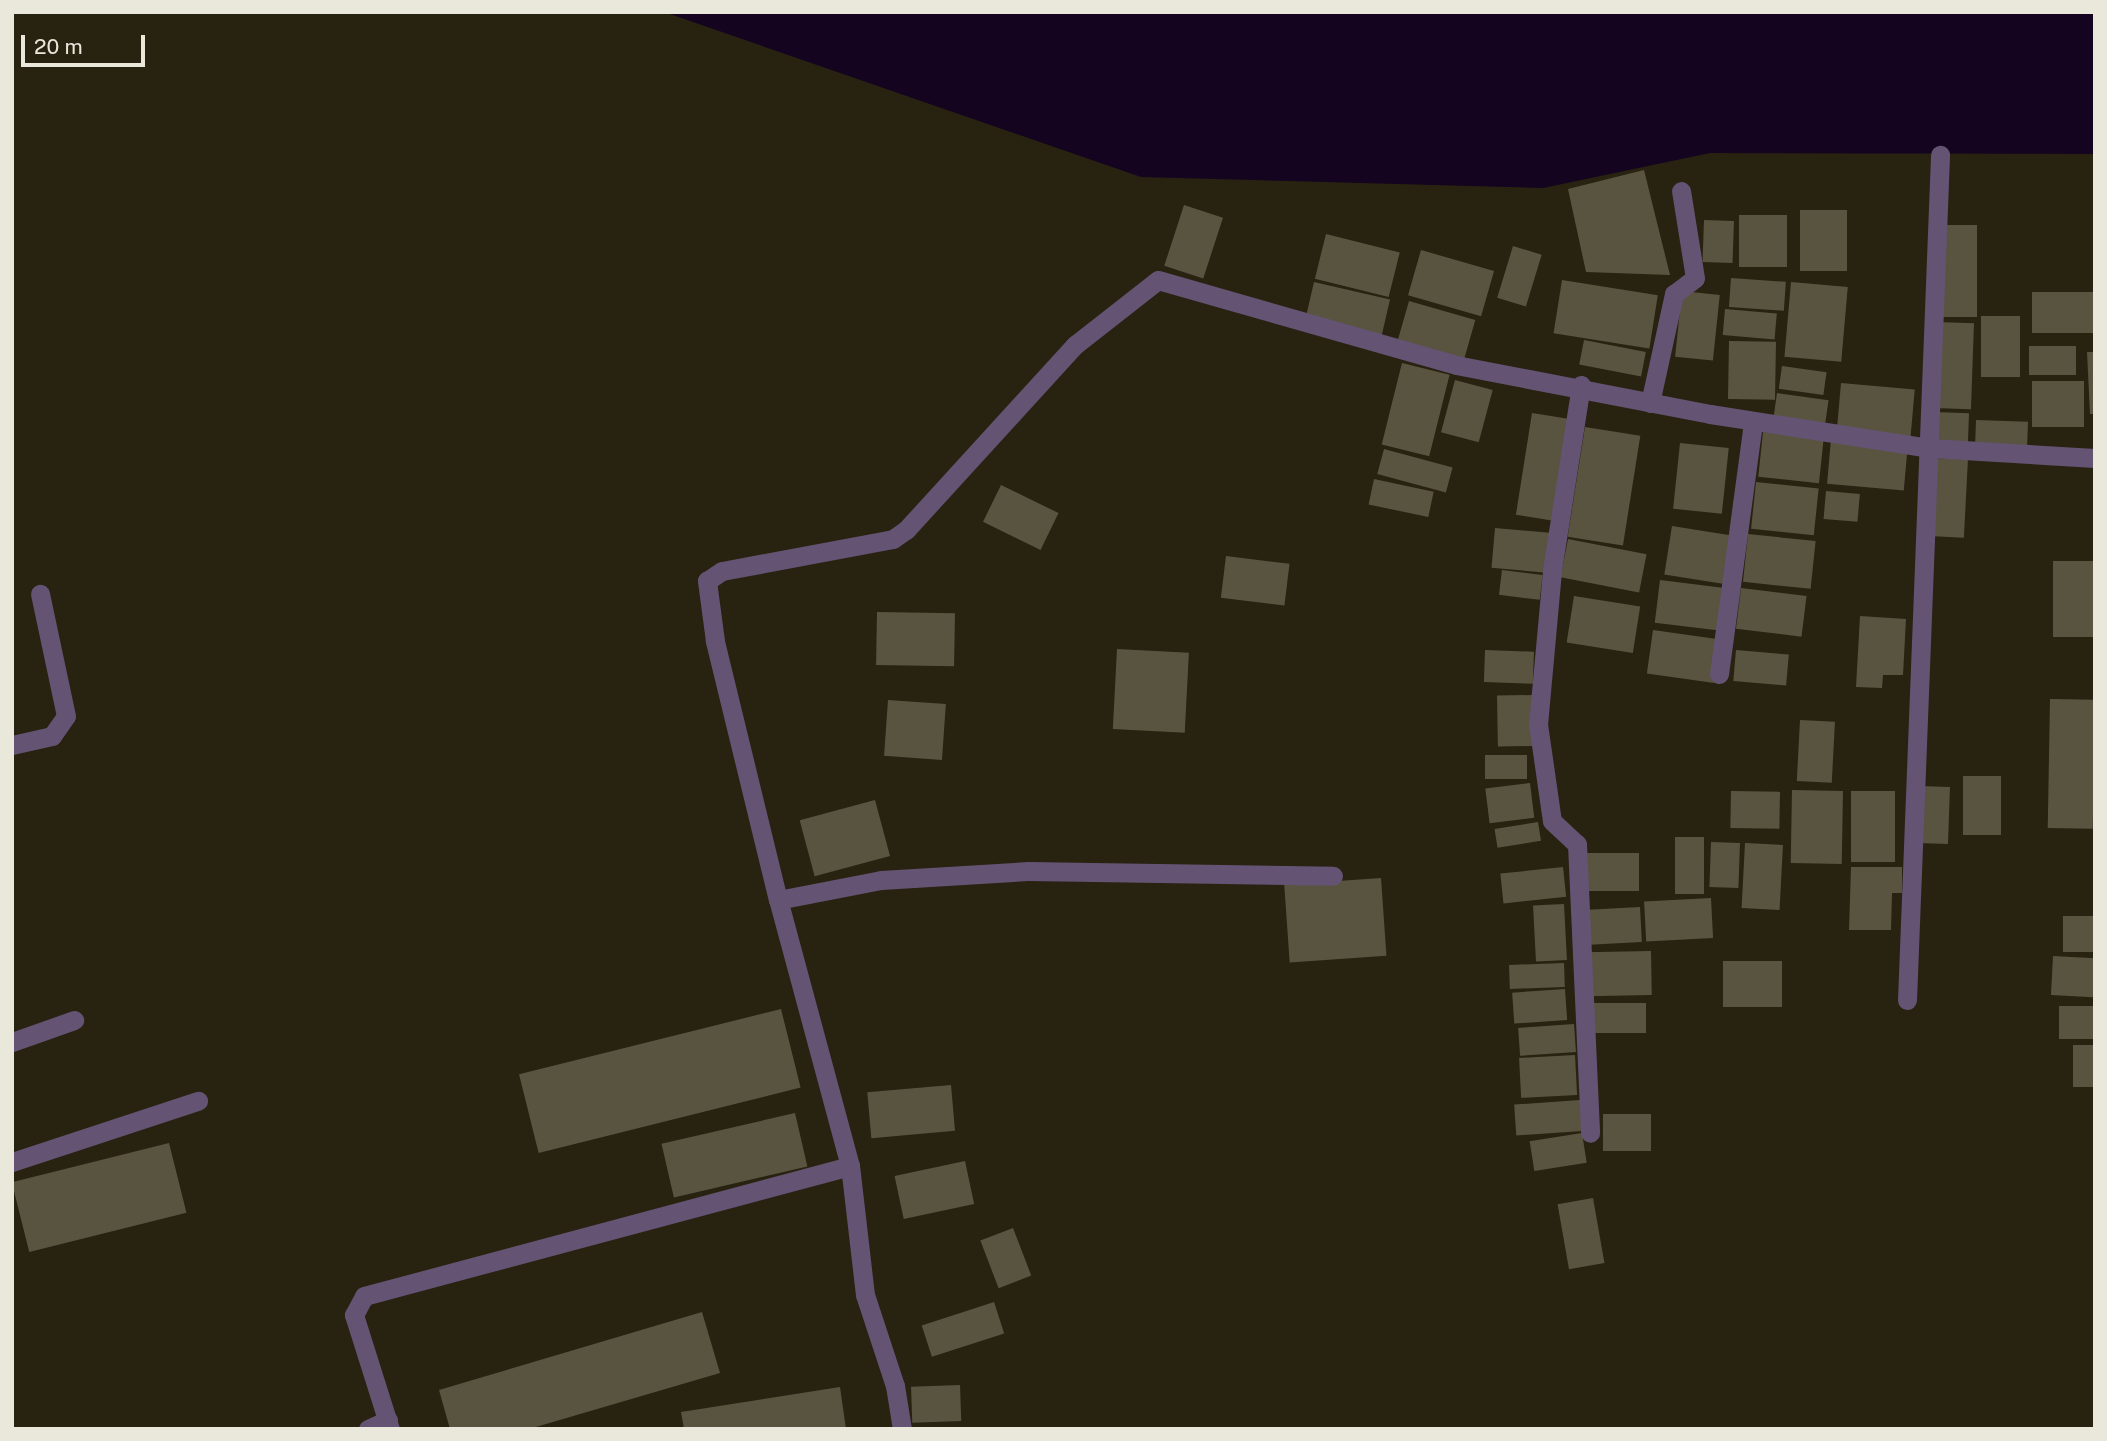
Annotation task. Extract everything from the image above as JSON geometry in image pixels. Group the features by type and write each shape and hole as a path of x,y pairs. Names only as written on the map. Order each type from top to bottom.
{"street":[{"path":"1907,1000 1917,625 1930,447 1940,155"},
{"path":"1650,403 1674,294 1695,278 1681,191"},
{"path":"902,1429 895,1386 865,1295 850,1166 778,900 715,641 707,581 722,571 893,539 906,530 1075,345 1141,289 1158,280 1182,284 1457,365 1581,384 1650,403 1753,422 1930,447 2095,458"},
{"path":"1581,384 1552,571 1538,724 1552,821 1577,844 1590,1133"},
{"path":"1719,674 1753,422"},
{"path":"12,745 52,736 66,716 40,594"},
{"path":"778,900 881,880 1028,871 1333,876"},
{"path":"12,1042 74,1020"},
{"path":"12,1161 198,1101"},
{"path":"368,1429 389,1424 354,1315 364,1296 850,1166"}],"shaded area":[{"path":"664,12 2095,12 2095,154 1710,153 1543,188 1141,177"}],"building":[{"path":"1644,170 1670,275 1586,272 1568,189"},
{"path":"1184,205 1223,218 1203,279 1164,266"},
{"path":"1800,210 1847,210 1847,271 1800,271"},
{"path":"1739,215 1787,215 1787,267 1739,267"},
{"path":"1704,220 1734,221 1733,263 1703,262"},
{"path":"1940,225 1977,225 1977,317 1940,317"},
{"path":"1326,234 1400,252 1389,297 1315,279"},
{"path":"1513,246 1542,255 1526,306 1497,298"},
{"path":"1421,250 1494,271 1481,316 1408,295"},
{"path":"1731,278 1786,282 1784,311 1729,307"},
{"path":"1562,280 1658,295 1649,349 1554,333"},
{"path":"1314,282 1390,300 1381,337 1305,319"},
{"path":"1791,282 1848,287 1841,362 1784,357"},
{"path":"1682,291 1720,295 1713,361 1675,357"},
{"path":"2032,292 2095,292 2095,333 2032,333"},
{"path":"1409,301 1475,320 1463,364 1396,345"},
{"path":"1725,309 1777,314 1775,339 1723,335"},
{"path":"1981,316 2020,316 2020,377 1981,377"},
{"path":"1936,322 1974,323 1971,409 1933,408"},
{"path":"1584,340 1646,352 1641,377 1579,365"},
{"path":"1729,341 1776,342 1775,400 1728,399"},
{"path":"2029,346 2076,346 2076,375 2029,375"},
{"path":"2087,352 2095,352 2095,414 2090,414"},
{"path":"1402,363 1450,375 1429,456 1382,445"},
{"path":"1782,366 1827,372 1823,395 1779,389"},
{"path":"1455,380 1493,390 1479,442 1441,432"},
{"path":"2032,381 2084,381 2084,427 2032,427"},
{"path":"1841,383 1915,389 1910,438 1837,432"},
{"path":"1777,393 1828,400 1824,430 1773,423"},
{"path":"1935,412 1969,413 1968,443 1934,442"},
{"path":"1532,413 1570,419 1553,521 1516,515"},
{"path":"1976,420 2028,422 2027,451 1975,449"},
{"path":"1585,427 1640,436 1623,545 1568,537"},
{"path":"1763,432 1824,438 1819,483 1758,477"},
{"path":"1831,439 1908,446 1904,491 1827,484"},
{"path":"1680,443 1729,448 1722,514 1673,509"},
{"path":"1384,449 1453,467 1446,492 1377,474"},
{"path":"1933,458 1968,460 1964,538 1929,536"},
{"path":"1374,479 1434,492 1428,517 1369,504"},
{"path":"1756,482 1819,489 1814,535 1751,529"},
{"path":"1001,485 1059,513 1041,550 983,522"},
{"path":"1826,491 1860,494 1857,522 1824,519"},
{"path":"1672,526 1730,535 1723,584 1664,574"},
{"path":"1495,528 1553,533 1549,573 1492,568"},
{"path":"1748,534 1816,541 1811,589 1743,582"},
{"path":"1568,539 1647,554 1639,593 1561,577"},
{"path":"1226,556 1290,564 1284,605 1221,598"},
{"path":"2053,561 2095,561 2095,637 2053,637"},
{"path":"1502,570 1543,575 1540,600 1499,595"},
{"path":"1660,580 1725,588 1719,631 1655,623"},
{"path":"1741,588 1807,596 1802,637 1736,629"},
{"path":"1574,596 1640,606 1633,653 1567,642"},
{"path":"877,612 955,613 954,666 876,665"},
{"path":"1860,616 1906,619 1903,675 1883,675 1882,688 1856,687"},
{"path":"1653,630 1720,639 1714,683 1647,674"},
{"path":"1117,649 1189,653 1185,733 1113,729"},
{"path":"1485,650 1534,652 1533,684 1484,682"},
{"path":"1736,650 1789,655 1786,686 1733,681"},
{"path":"1532,695 1533,746 1498,747 1497,696"},
{"path":"2050,699 2095,700 2093,829 2048,828"},
{"path":"888,700 946,704 942,760 884,756"},
{"path":"1800,720 1835,722 1832,783 1797,781"},
{"path":"1485,755 1527,755 1527,779 1485,779"},
{"path":"1963,776 2001,776 2001,835 1963,835"},
{"path":"1530,783 1534,818 1490,823 1485,788"},
{"path":"1919,786 1950,787 1948,844 1917,843"},
{"path":"1792,790 1843,791 1842,864 1791,863"},
{"path":"1731,791 1780,792 1779,829 1730,828"},
{"path":"1851,791 1895,791 1895,862 1851,862"},
{"path":"875,800 890,856 815,876 800,820"},
{"path":"1538,822 1541,841 1498,848 1495,829"},
{"path":"1675,837 1704,837 1704,894 1675,894"},
{"path":"1711,842 1740,843 1738,888 1709,887"},
{"path":"1745,843 1783,845 1780,910 1742,908"},
{"path":"1585,853 1639,853 1639,891 1585,891"},
{"path":"1563,867 1566,897 1503,903 1500,874"},
{"path":"1851,867 1902,867 1902,893 1892,893 1891,930 1849,930"},
{"path":"1381,878 1386,956 1290,963 1284,885"},
{"path":"1711,898 1713,938 1646,941 1644,902"},
{"path":"1564,904 1567,960 1536,962 1533,906"},
{"path":"1640,907 1642,942 1585,945 1583,910"},
{"path":"2063,916 2095,916 2095,952 2063,952"},
{"path":"1651,951 1652,995 1585,996 1584,952"},
{"path":"2053,956 2095,958 2093,997 2051,995"},
{"path":"1723,961 1782,961 1782,1007 1723,1007"},
{"path":"1564,963 1565,987 1510,989 1509,965"},
{"path":"1565,989 1567,1020 1514,1024 1512,993"},
{"path":"1589,1003 1646,1003 1646,1033 1589,1033"},
{"path":"2059,1006 2095,1006 2095,1039 2059,1039"},
{"path":"781,1009 801,1088 539,1153 519,1074"},
{"path":"1574,1024 1576,1052 1520,1056 1518,1028"},
{"path":"2073,1045 2095,1045 2095,1087 2073,1087"},
{"path":"1575,1055 1577,1095 1521,1098 1519,1058"},
{"path":"951,1085 955,1131 871,1138 867,1092"},
{"path":"1580,1100 1582,1131 1516,1136 1514,1105"},
{"path":"795,1113 807,1167 674,1197 662,1144"},
{"path":"1603,1114 1651,1114 1651,1151 1603,1151"},
{"path":"1582,1133 1587,1163 1534,1171 1530,1141"},
{"path":"169,1143 186,1213 29,1252 12,1182"},
{"path":"965,1161 974,1204 904,1219 895,1176"},
{"path":"1593,1198 1604,1263 1569,1269 1558,1204"},
{"path":"1013,1228 1031,1276 999,1288 980,1241"},
{"path":"994,1302 1004,1333 932,1357 922,1325"},
{"path":"702,1312 720,1373 529,1429 450,1429 439,1390"},
{"path":"960,1385 961,1421 912,1423 911,1387"},
{"path":"840,1387 846,1429 684,1429 681,1412"}]}
